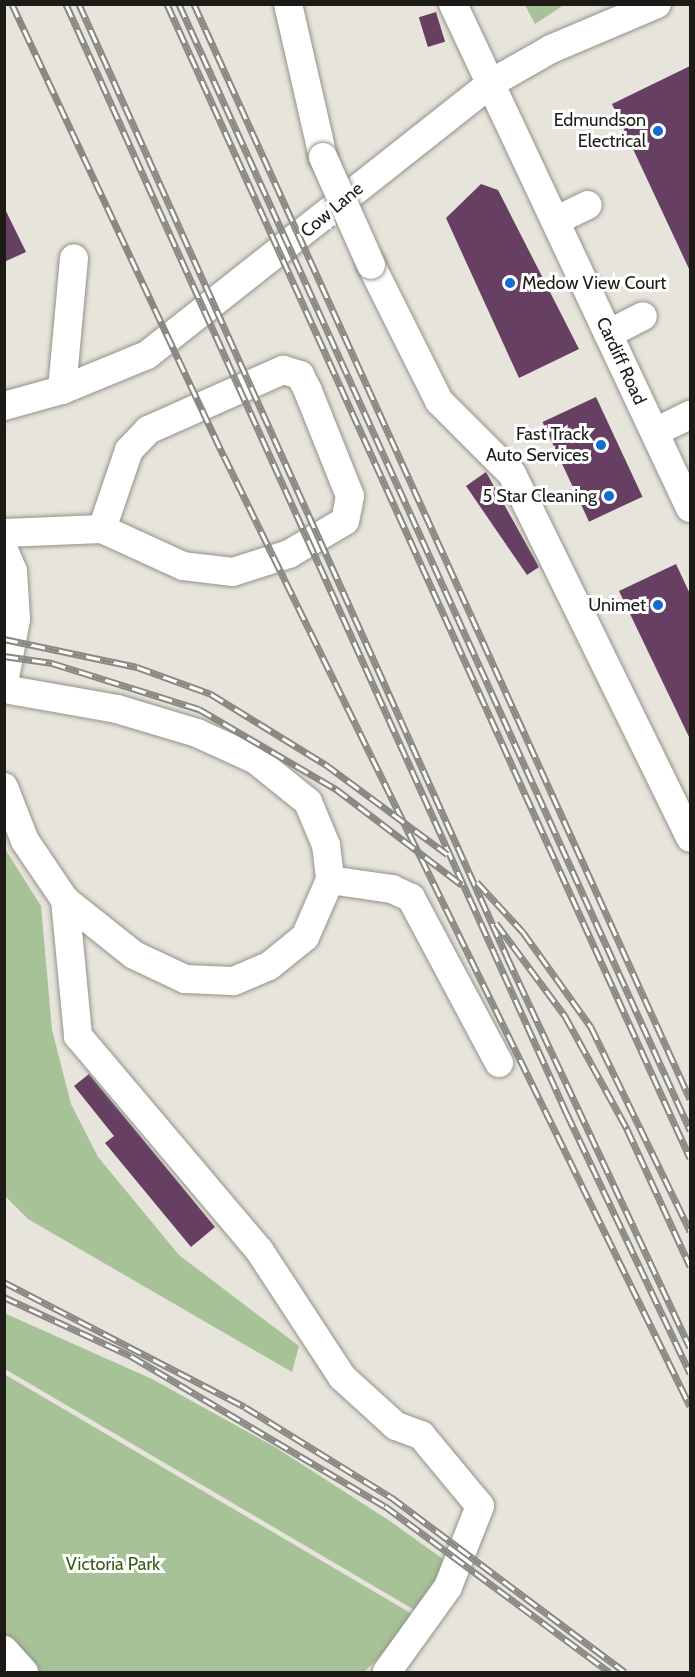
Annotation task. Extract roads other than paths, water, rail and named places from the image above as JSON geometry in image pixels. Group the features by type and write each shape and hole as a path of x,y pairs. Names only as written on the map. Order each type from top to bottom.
{"street":[{"path":"288,4 323,157 371,265 439,401 512,474 690,838"},
{"name":"Cardiff Road","path":"453,4 493,82 690,508"},
{"name":"Cow Lane","path":"4,406 62,390 118,370 186,330 422,134 493,82 560,45 657,4"},
{"path":"557,220 588,205"},
{"path":"62,390 74,259"},
{"path":"609,334 644,316"},
{"path":"4,533 102,529 183,566 233,572 289,554 345,521 350,496 300,375 283,370 262,376 148,430 129,450 102,529"},
{"path":"655,432 690,415"},
{"path":"4,550 13,571 16,619 4,683"},
{"path":"4,689 47,696 197,733 256,760 308,802 326,845 330,880 305,936 269,966 233,981 185,979 134,954 65,900 25,841 4,787"},
{"path":"330,880 392,889 411,898 499,1063"},
{"path":"65,900 78,1036 259,1250 342,1377 396,1426 421,1435 480,1506 448,1587 387,1672"},
{"path":"4,1650 24,1672"}],"railway":[{"path":"12,4 224,456 690,1406"},
{"path":"66,4 567,1114 690,1373"},
{"path":"79,4 507,957 690,1347"},
{"path":"167,4 690,1158"},
{"path":"179,4 690,1130"},
{"path":"194,4 690,1099"},
{"path":"4,639 137,667 211,694 325,764 447,854"},
{"path":"4,656 52,663 199,709 336,789 462,885"},
{"path":"477,882 523,932 591,1027 690,1231"},
{"path":"496,923 565,1016 627,1129 690,1266"},
{"path":"4,1282 245,1407 391,1497 625,1672"},
{"path":"4,1297 131,1356 385,1506 609,1672"}],"place":[{"name":"Edmundson Electrical","path":"658,131"},
{"name":"Medow View Court","path":"510,283"},
{"name":"Fast Track Auto Services","path":"601,445"},
{"name":"5 Star Cleaning","path":"609,496"},
{"name":"Unimet","path":"658,605"}],"park label":[{"name":"Victoria Park","path":"113,1564"}]}
